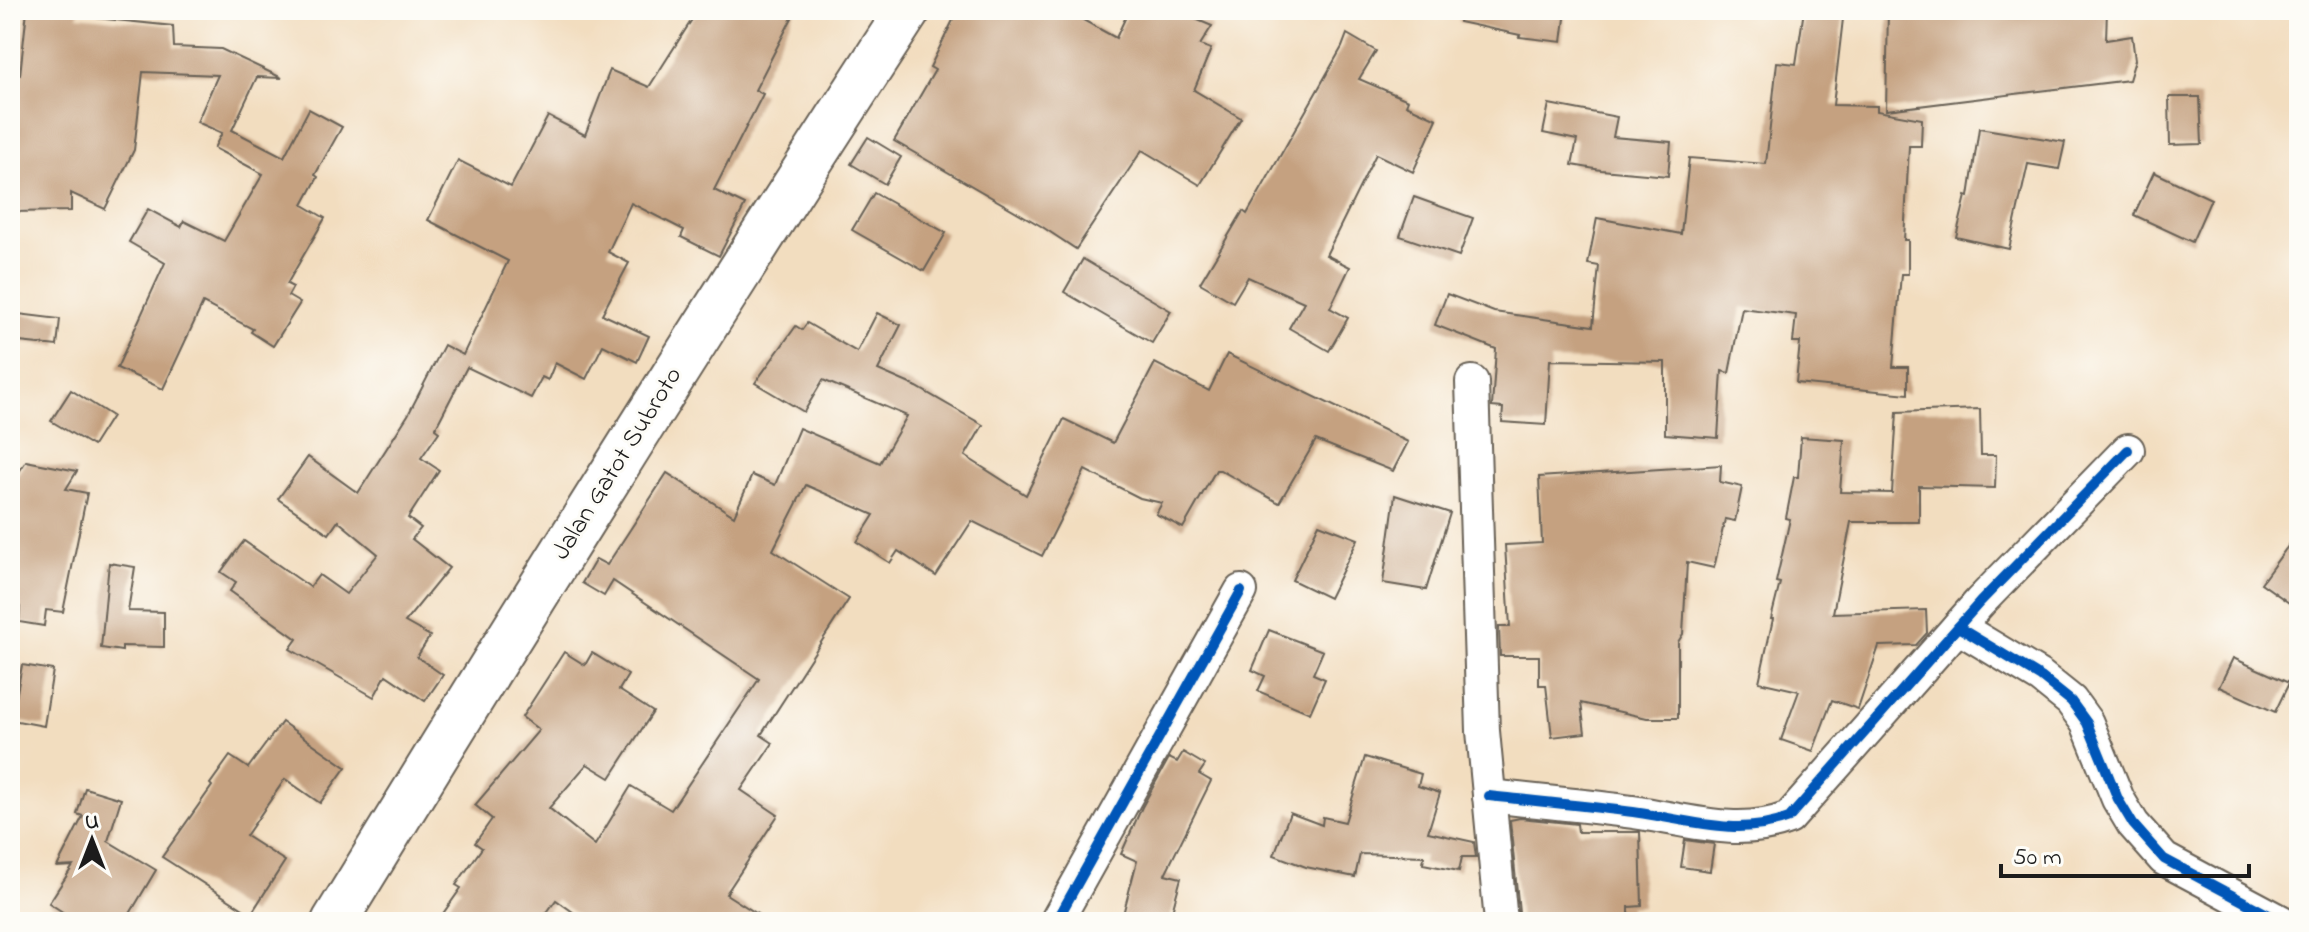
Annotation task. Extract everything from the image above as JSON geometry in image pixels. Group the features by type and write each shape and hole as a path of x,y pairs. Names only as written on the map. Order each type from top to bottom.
{"highway":[{"name":"Jalan Gatot Subroto","path":"334,922 487,671 742,265 908,10"}],"street":[{"path":"1472,382 1482,715 1501,922"},
{"path":"1489,796 1626,811 1737,828 1771,826 1789,818 1958,627 2128,450"},
{"path":"1056,922 1241,591"},
{"path":"1958,627 2041,677 2071,701 2087,723 2118,799 2133,824 2164,859 2282,922"}],"building":[{"path":"27,10 79,10 78,16 173,26 174,47 221,49 282,78 257,77 232,130 284,157 309,109 342,127 315,175 318,177 303,205 325,218 287,284 293,287 288,296 300,303 273,346 251,332 253,329 203,303 163,389 117,368 165,263 129,242 148,209 181,227 184,221 224,241 263,174 214,148 222,133 197,122 218,75 143,72 134,150 105,209 71,193 71,211 10,212 10,74 20,75"},
{"path":"698,10 796,10 755,90 763,94 714,190 745,205 719,256 681,237 684,230 631,203 608,252 629,263 602,314 649,336 637,362 603,345 586,379 555,363 548,380 542,377 531,398 467,367 435,429 439,432 421,458 439,470 408,518 421,528 412,539 449,568 405,622 430,636 417,657 443,675 425,701 386,675 374,697 290,649 297,639 230,591 236,582 221,572 244,541 310,587 319,575 346,594 378,554 338,521 329,534 278,499 308,457 358,493 408,415 444,345 463,355 508,261 428,220 458,160 511,187 548,116 585,135 610,70 649,87"},
{"path":"958,10 1065,10 1116,38 1129,10 1174,10 1212,26 1200,45 1211,49 1194,90 1241,118 1200,185 1142,150 1076,249 894,141 935,70 930,67"},
{"path":"1460,10 1566,10 1562,42 1519,37 1459,22"},
{"path":"1804,10 1844,10 1833,105 1877,106 1877,111 1922,119 1921,146 1909,146 1904,240 1908,240 1908,274 1901,274 1893,367 1908,367 1908,394 1796,383 1800,342 1793,342 1796,315 1742,308 1729,373 1722,371 1718,438 1665,434 1665,362 1550,360 1546,425 1502,422 1503,408 1492,407 1496,349 1435,325 1447,294 1494,312 1593,326 1599,266 1588,264 1597,218 1681,234 1689,158 1766,164 1777,62 1796,64"},
{"path":"1888,10 2107,10 2106,40 2132,36 2135,60 2129,80 1886,110"},
{"path":"1347,34 1376,51 1359,79 1408,100 1406,105 1437,119 1413,172 1376,154 1326,255 1350,267 1330,308 1348,318 1329,351 1289,328 1304,302 1248,277 1233,302 1200,283 1243,211 1247,214"},
{"path":"2169,97 2200,97 2202,144 2170,145"},
{"path":"1549,104 1617,117 1613,137 1671,142 1668,176 1572,165 1577,140 1543,133"},
{"path":"1979,128 2065,142 2059,169 2028,164 2009,249 1956,237 1966,196 1969,197"},
{"path":"868,137 901,157 885,184 851,164"},
{"path":"2154,172 2211,199 2192,242 2134,215"},
{"path":"874,193 946,233 924,271 852,230"},
{"path":"1414,197 1473,218 1459,256 1400,236"},
{"path":"1083,259 1171,311 1152,343 1064,292"},
{"path":"10,313 60,319 57,346 10,341"},
{"path":"877,313 901,325 878,370 917,387 983,425 965,456 1026,495 1064,419 1113,443 1155,363 1209,391 1227,354 1408,442 1393,471 1316,440 1279,503 1216,470 1183,528 1156,514 1162,503 1140,498 1085,470 1042,556 972,521 936,576 898,551 890,563 857,542 874,515 806,485 773,550 849,599 761,735 773,743 741,790 778,815 726,894 770,922 587,922 556,900 540,922 437,922 461,888 456,885 482,848 475,843 492,819 475,805 539,730 522,717 564,652 585,665 592,653 628,675 619,690 653,712 610,778 587,764 549,808 595,845 631,786 671,810 759,679 613,581 604,596 582,583 596,559 607,565 667,473 734,516 752,475 775,485 799,428 880,463 907,416 823,380 804,412 755,383 796,326 802,330 807,323 857,352"},
{"path":"71,390 112,416 93,446 51,421"},
{"path":"1980,409 1981,455 1996,455 1995,488 1919,486 1919,522 1851,522 1833,613 1926,610 1927,633 1916,645 1879,646 1858,709 1832,700 1813,751 1781,740 1799,691 1759,682 1780,583 1776,582 1790,519 1786,518 1794,477 1798,477 1801,437 1844,440 1840,492 1892,493 1897,412"},
{"path":"26,461 77,471 66,489 87,493 63,612 46,610 44,626 19,622 20,607 10,606 10,486"},
{"path":"1721,465 1720,482 1742,487 1735,521 1725,519 1714,568 1687,562 1683,634 1678,642 1678,718 1647,718 1581,703 1585,733 1552,737 1546,685 1539,685 1539,656 1500,656 1499,627 1510,627 1505,545 1542,543 1539,477"},
{"path":"1395,495 1450,513 1426,590 1383,583"},
{"path":"1319,524 1358,539 1329,598 1292,580"},
{"path":"2299,531 2299,610 2261,583"},
{"path":"109,563 135,567 128,611 164,612 164,647 122,646 122,651 101,648"},
{"path":"1269,630 1323,651 1313,674 1325,679 1310,713 1258,691 1265,676 1252,670"},
{"path":"2233,658 2289,683 2275,712 2219,687"},
{"path":"22,665 53,670 44,726 12,720"},
{"path":"282,722 346,767 320,803 285,779 246,836 285,861 251,914 162,857 230,756 248,768"},
{"path":"1183,752 1205,765 1199,774 1211,781 1165,874 1181,878 1169,922 1121,922 1137,861 1121,854 1169,758 1177,762"},
{"path":"1365,757 1421,774 1418,786 1440,793 1428,832 1474,842 1476,857 1462,857 1459,871 1423,864 1424,856 1360,854 1355,877 1306,867 1274,855 1290,813 1322,825 1323,817 1345,822"},
{"path":"85,788 121,799 108,841 156,870 125,922 78,922 49,903 73,866 57,867 83,816 77,814"},
{"path":"1520,818 1577,824 1578,832 1640,832 1642,906 1629,907 1629,917 1600,918 1601,922 1520,922 1510,820"},
{"path":"1685,840 1714,844 1710,871 1681,867"}],"cycle path":[{"path":"1489,796 1625,811 1728,827 1749,827 1789,818 1980,602 2128,450"},
{"path":"1056,922 1241,591"},
{"path":"1958,627 2041,677 2071,701 2087,723 2118,799 2133,824 2164,859 2282,922"}]}
